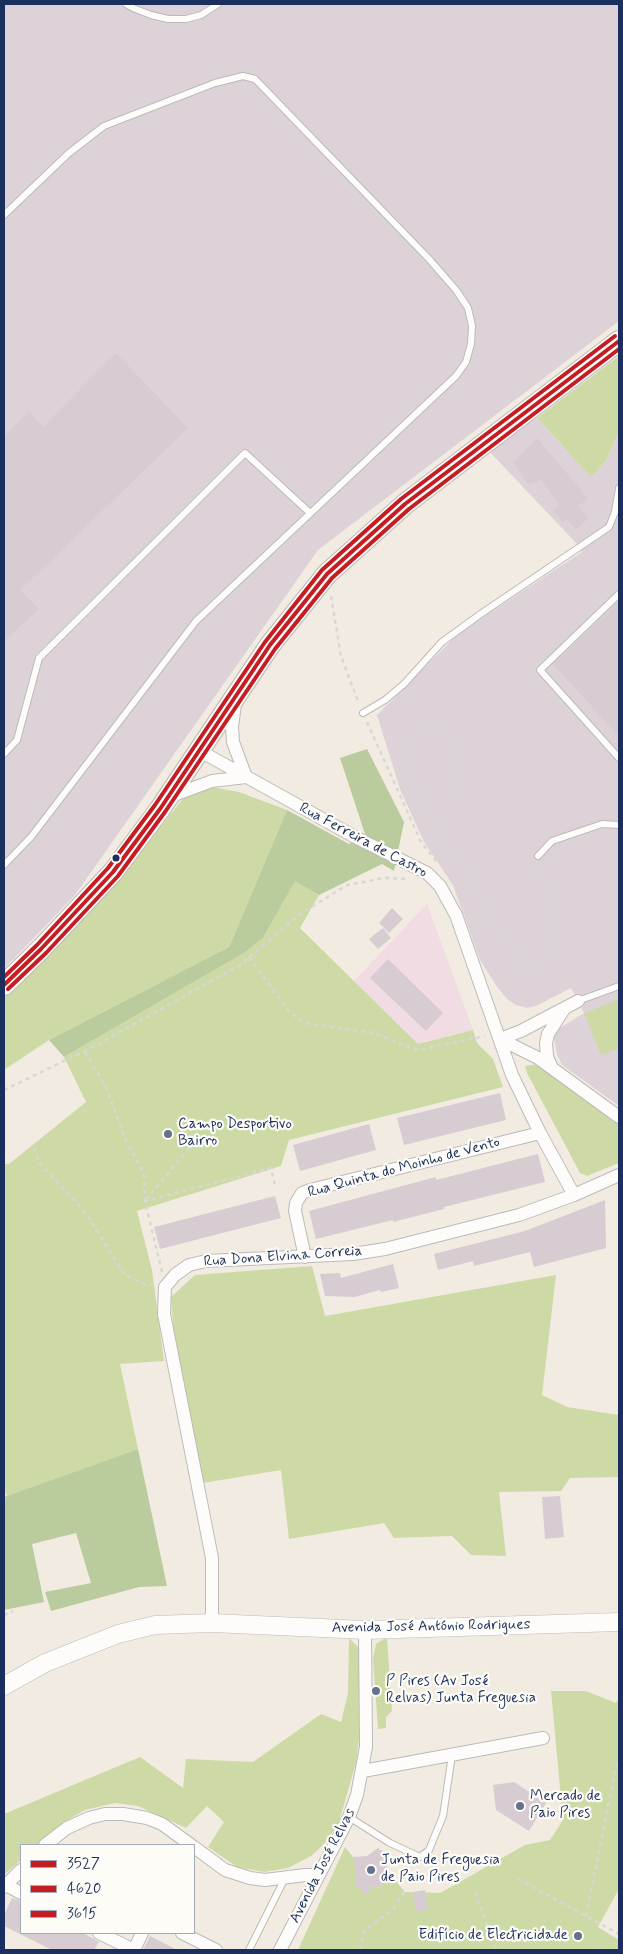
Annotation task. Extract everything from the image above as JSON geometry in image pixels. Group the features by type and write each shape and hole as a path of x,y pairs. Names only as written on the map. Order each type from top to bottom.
{"main road":[{"path":"4,985 41,949 113,872 168,798 270,645 328,574 405,504 619,341"}],"street":[{"path":"168,798 205,783 246,776 233,742 233,712 238,692"},
{"name":"Rua Ferreira de Castro","path":"200,750 355,837 427,873 440,886 456,915 512,1075 540,1133 574,1196"},
{"path":"500,1039 521,1031 578,1001"},
{"path":"552,1068 547,1057 546,1043 548,1034 564,1009"},
{"path":"500,1039 532,1055 552,1068 619,1117"},
{"path":"512,1075 522,1060 532,1055"},
{"name":"Rua Quinta do Moinho de Vento","path":"305,1257 295,1211 296,1202 302,1194 310,1190 540,1133"},
{"name":"Rua Dona Elvina Correia","path":"159,1286 189,1265 206,1261 353,1254 385,1249 519,1215 574,1196 619,1175"},
{"path":"159,1286 212,1558 212,1623"},
{"name":"Avenida José António Rodrigues","path":"4,1686 45,1663 118,1634 155,1625 212,1623 365,1630 619,1622"},
{"name":"Avenida José Relvas","path":"280,1950 349,1817 357,1794 363,1771 367,1723 365,1630"},
{"path":"363,1771 543,1738"},
{"path":"46,1844 67,1828 88,1818 105,1814 123,1814 148,1818 162,1824 189,1844"},
{"path":"195,1848 235,1875 265,1880 305,1875 319,1876"},
{"path":"20,1871 5,1886 20,1893"},
{"path":"102,1934 134,1950 142,1934"},
{"path":"184,1934 216,1950"}],"lane":[{"path":"126,4 151,15 168,19 186,19 202,15 218,4"},
{"path":"4,214 69,153 104,126 215,83 243,76 255,80 451,284 468,308 472,326 471,344 466,362 456,376 196,621 31,838 4,865"},
{"path":"4,754 16,740 39,658 245,453 310,513"},
{"path":"363,713 386,700 404,684 442,642 609,527 615,512 619,488"},
{"path":"619,594 540,670 619,758"},
{"path":"538,856 552,841 602,824 619,825"},
{"path":"578,1001 619,986"},
{"path":"349,1817 390,1843 420,1857 429,1850 443,1816 452,1754"},
{"path":"249,1950 286,1878"}],"path":[{"path":"328,574 341,656 349,680 421,842 438,864"},
{"path":"457,787 459,781 458,760 450,740 432,731 417,735 409,747 411,769 422,801 515,956 522,965 528,967 535,966 546,956 558,938 538,856"},
{"path":"4,1090 84,1052 240,965 300,914 347,884 383,878 435,881"},
{"path":"249,957 288,1010 304,1023 374,1033 419,1050 482,1035 500,1039"},
{"path":"34,1148 40,1164 72,1197 89,1218 124,1274 144,1284 159,1286 145,1201 144,1173 126,1141 105,1085 84,1052"},
{"path":"145,1201 190,1148 188,1144"},
{"path":"145,1201 271,1168 275,1186"},
{"path":"4,1615 14,1611"},
{"path":"586,1916 616,1766 619,1763"},
{"path":"518,1879 619,1934"},
{"path":"360,1950 364,1931 392,1910 405,1892"},
{"path":"475,1892 496,1950"}],"shaded area":[{"path":"4,4 619,4 619,321 318,550 75,895 4,969"},
{"path":"537,418 591,477 606,461 619,431 619,1106 562,1065 557,1054 554,1038 558,1029 584,1013 571,988 536,1006 527,1008 516,1005 507,999 498,988 480,960 453,885 424,842 400,789 377,715 459,633 582,552 577,544 487,449"},
{"path":"427,904 473,1030 418,1044 354,981"}],"green space":[{"path":"619,356 619,431 606,461 591,477 537,418"},
{"path":"367,749 404,822 394,871 382,864 319,895 295,881 263,938 244,953 64,1057 49,1040 229,947 287,810 349,844 365,834 340,758"},
{"path":"212,787 239,792 287,810 229,947 49,1040 4,1070 4,997 98,903 186,795"},
{"path":"295,880 319,895 300,928 418,1044 473,1030 477,1043 493,1059 503,1087 289,1140 281,1166 137,1211 152,1270 164,1361 120,1364 138,1449 7,1496 4,1489 4,1164 9,1164 86,1102 64,1057 244,953 263,938"},
{"path":"619,999 619,1049 601,1055 584,1013"},
{"path":"537,1064 619,1118 619,1163 587,1176 580,1173 527,1073 525,1066"},
{"path":"312,1266 325,1316 556,1275 542,1395 567,1407 619,1415 619,1477 570,1478 561,1491 499,1492 506,1556 471,1555 452,1536 394,1538 384,1523 289,1539 281,1470 203,1483 175,1348 171,1297 195,1275"},
{"path":"138,1449 167,1586 139,1587 51,1611 45,1592 91,1583 76,1533 32,1544 44,1602 4,1610 4,1497"},
{"path":"387,1637 392,1711 386,1717 386,1728 378,1729 373,1659 376,1644"},
{"path":"349,1638 363,1652 361,1722 356,1763 338,1825 324,1844 311,1856 288,1868 264,1872 237,1867 208,1847 224,1822 207,1806 186,1828 138,1806 115,1803 85,1810 66,1821 39,1844 20,1844 20,1861 4,1875 4,1814 140,1757 183,1788 186,1759 253,1762 321,1714 341,1722 348,1693"},
{"path":"551,1691 586,1691 616,1703 619,1698 619,1889 598,1927 619,1940 619,1950 298,1950 345,1847 353,1857 367,1894 373,1885 379,1888 390,1874 405,1892 440,1893 525,1845 550,1840 563,1820"}],"building":[{"path":"116,353 188,428 20,590 39,609 4,641 4,437 29,411 43,427"},
{"path":"537,438 588,499 578,506 589,518 576,529 566,519 563,523 553,511 559,504 541,480 528,484 513,462"},
{"path":"619,602 619,736 553,664"},
{"path":"392,908 403,919 389,933 379,923"},
{"path":"383,928 391,938 378,949 369,939"},
{"path":"388,959 443,1013 426,1031 370,978"},
{"path":"500,1093 506,1120 404,1145 397,1118"},
{"path":"369,1124 376,1150 300,1171 293,1145"},
{"path":"538,1154 545,1182 444,1207 444,1209 393,1222 393,1220 316,1239 309,1211 436,1177 436,1180"},
{"path":"275,1196 281,1218 160,1249 154,1227"},
{"path":"605,1200 606,1248 534,1267 530,1252 474,1266 473,1261 438,1270 434,1254 525,1231"},
{"path":"393,1264 399,1288 381,1292 380,1290 354,1297 325,1296 320,1274 340,1273 341,1278"},
{"path":"560,1496 564,1537 545,1539 542,1497"},
{"name":"Mercado de Paio Pires","path":"514,1782 546,1803 529,1831 496,1810 493,1785"},
{"name":"Junta de Freguesia de Paio Pires","path":"378,1848 391,1858 386,1869 390,1874 379,1888 373,1885 367,1895 355,1884 356,1872 353,1857 367,1856"},
{"path":"425,1890 428,1909 416,1912 413,1892"},
{"path":"12,1898 20,1901 20,1934 4,1926 4,1915"},
{"path":"20,1934 85,1934 99,1942 94,1950 52,1950"},
{"path":"150,1936 177,1950 143,1950"}],"transit line":[{"name":"3615","path":"4,977 37,945 108,868 155,805 265,642 322,570 401,499 615,336"},
{"name":"3527","path":"4,985 41,949 113,872 160,809 270,645 327,574 405,504 619,341"},
{"name":"4620","path":"8,989 46,953 118,876 165,812 275,649 332,578 409,509 619,349"}],"place":[{"name":"Campo Desportivo Bairro","path":"168,1134"},
{"name":"P Pires (Av José Relvas) Junta Freguesia","path":"376,1691"},
{"name":"Mercado de Paio Pires","path":"520,1806"},
{"name":"Junta de Freguesia de Paio Pires","path":"371,1870"},
{"name":"Edifício de Electricidade","path":"578,1936"}]}
